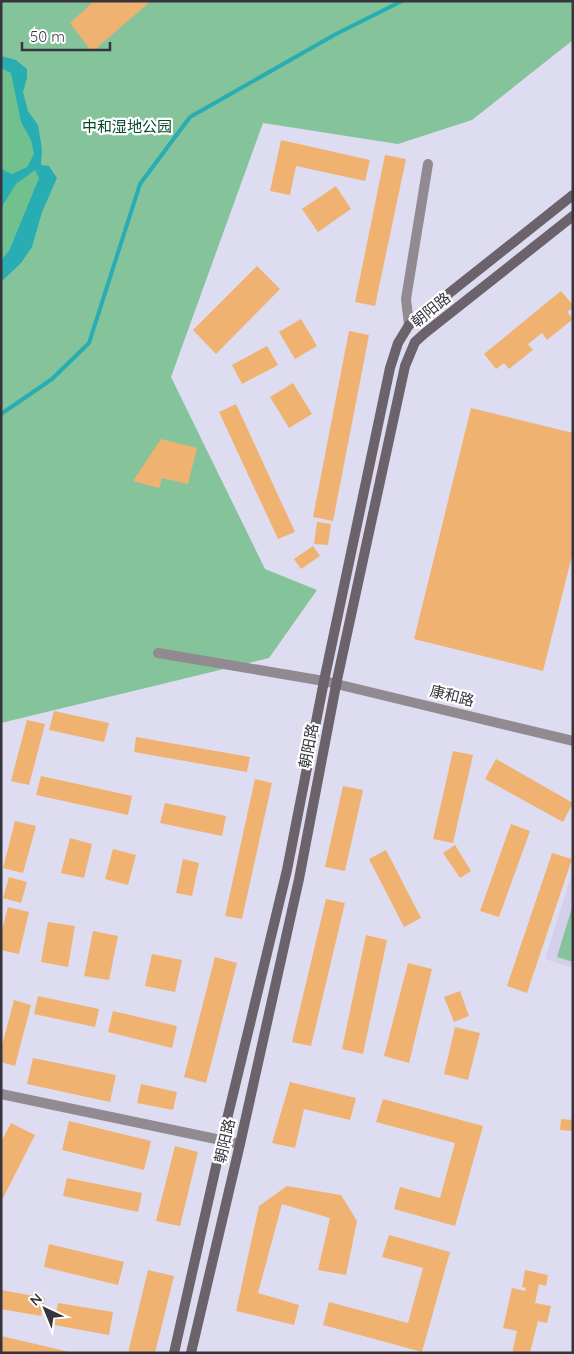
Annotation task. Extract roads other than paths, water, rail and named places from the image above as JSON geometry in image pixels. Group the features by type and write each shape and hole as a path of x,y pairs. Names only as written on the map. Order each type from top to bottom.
{"main road":[{"path":"410,325 573,195"},
{"name":"朝阳路","path":"192,1353 299,878 336,684 405,366 415,342 425,333 573,216"},
{"name":"朝阳路","path":"174,1353 222,1140 287,870 324,681 390,368 398,343 410,325"}],"street":[{"name":"朝阳路","path":"410,325 406,299 428,164"},
{"name":"康和路","path":"158,653 324,681 573,741"},
{"path":"1,1094 240,1144"}],"waterway":[{"path":"1,414 52,379 89,343 140,184 190,117 336,34 402,1"}],"park label":[{"name":"中和湿地公园","path":"127,127"}]}
